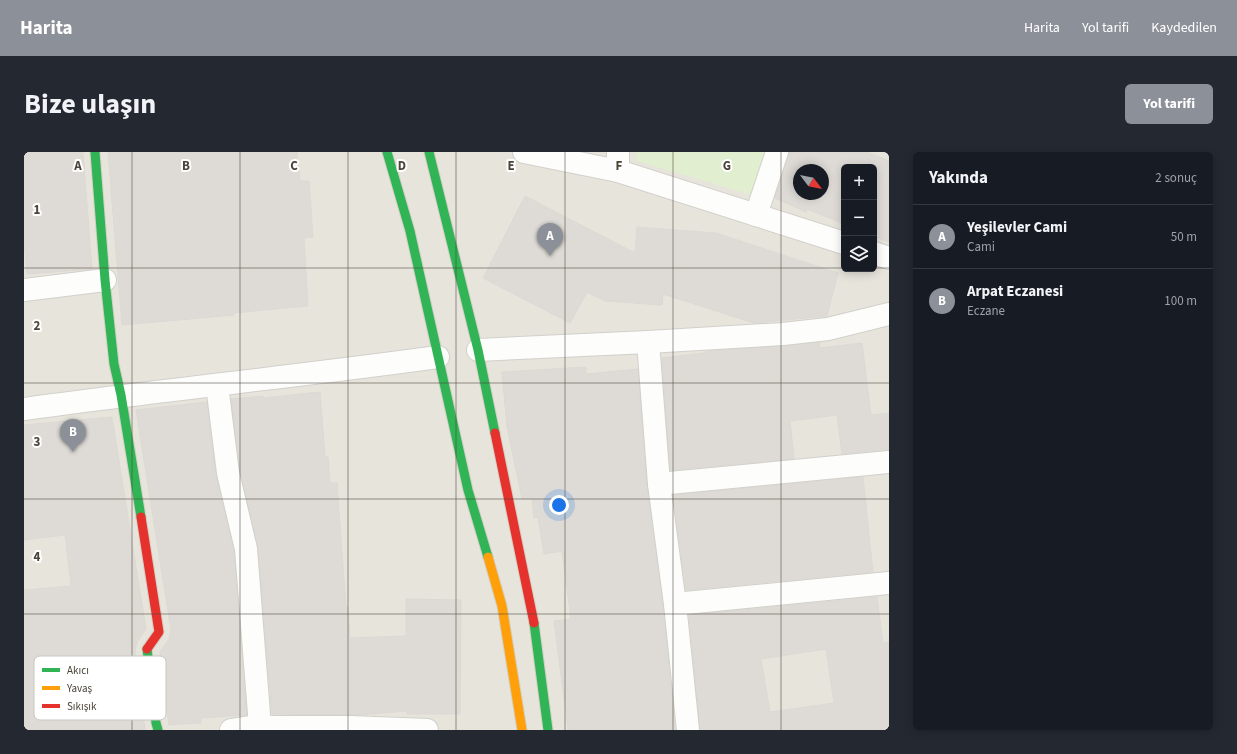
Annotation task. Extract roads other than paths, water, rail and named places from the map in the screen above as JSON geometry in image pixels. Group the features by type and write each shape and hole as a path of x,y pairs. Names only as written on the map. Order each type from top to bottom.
{"main road":[{"path":"95,152 105,280 114,364 121,395 159,632 147,649 148,656"},
{"path":"387,152 410,231 468,490 502,606 522,730"},
{"path":"429,152 478,350 504,483 533,616 548,730"},
{"path":"156,720 158,730"}],"street":[{"path":"524,152 618,162 756,215 841,242"},
{"path":"756,215 777,152"},
{"path":"877,254 889,258"},
{"path":"24,290 105,280"},
{"path":"478,350 783,334 828,329 889,314"},
{"path":"648,342 659,484 675,604 688,730"},
{"path":"24,409 121,395 217,385 438,357"},
{"path":"217,385 228,473 246,549 260,727"},
{"path":"659,484 889,462"},
{"path":"675,604 889,583"},
{"path":"231,730 250,727 350,727 428,730"}],"place":[{"name":"Yeşilevler Cami","path":"550,256"},
{"name":"Arpat Eczanesi","path":"73,452"}]}
